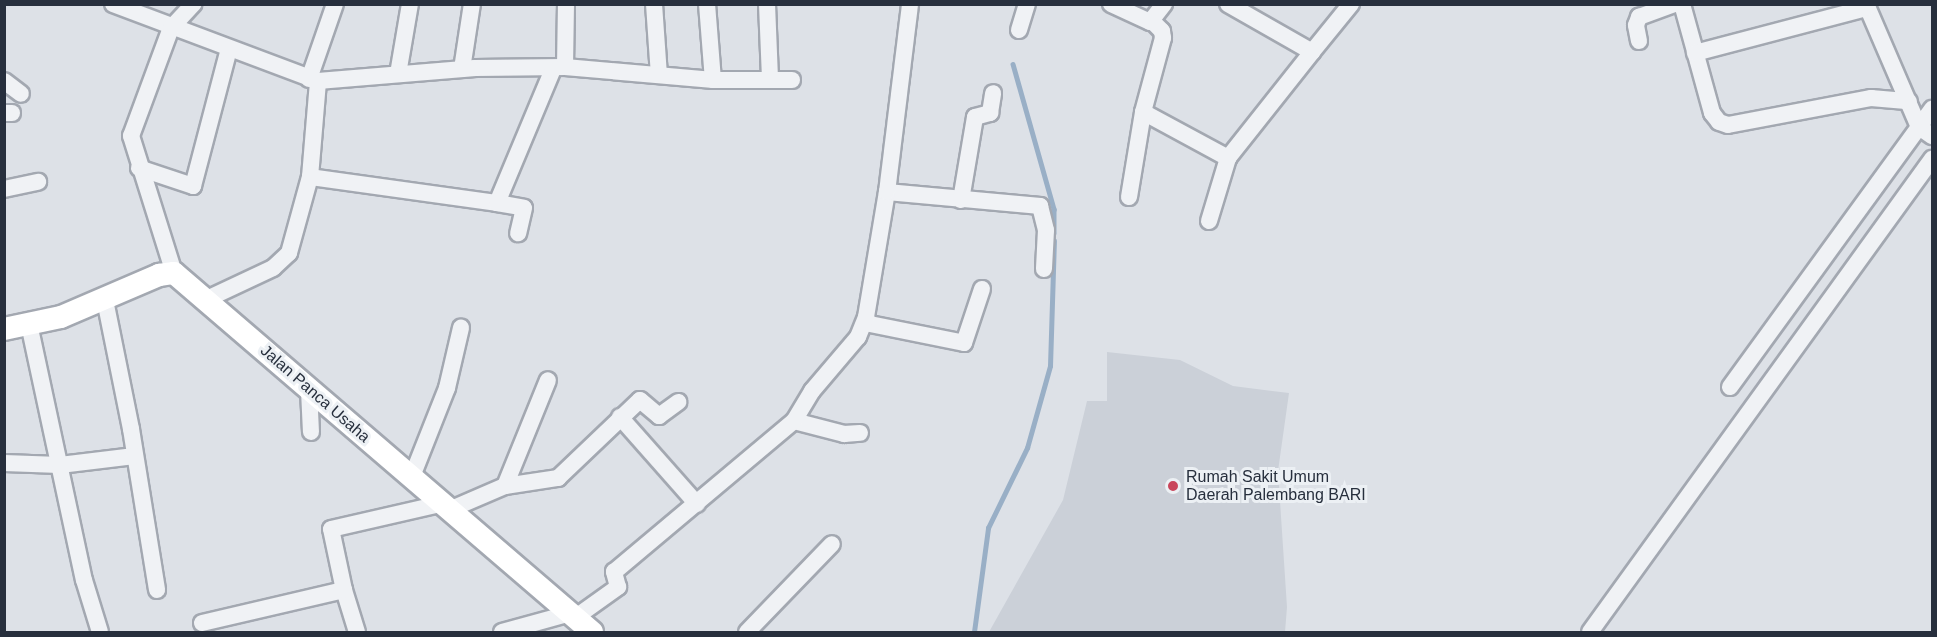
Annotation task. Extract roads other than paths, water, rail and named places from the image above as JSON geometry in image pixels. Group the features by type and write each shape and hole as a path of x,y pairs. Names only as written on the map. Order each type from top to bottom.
{"street":[{"path":"113,4 171,28 314,80 462,69 559,68 713,80 792,80"},
{"path":"4,329 29,324 105,300 159,275 174,273 139,168 131,136 171,28 193,4"},
{"path":"207,299 273,268 289,253 310,177 314,80 335,4"},
{"path":"398,74 410,4"},
{"path":"462,69 472,4"},
{"path":"497,202 559,68 566,4"},
{"path":"654,4 659,75"},
{"path":"707,4 713,80"},
{"path":"767,4 770,80"},
{"path":"502,633 580,621 618,586 614,572 794,421 812,392 851,347 865,323 887,192 910,4"},
{"path":"1019,30 1027,4"},
{"path":"1111,4 1152,21 1162,31 1163,38 1143,112 1129,197"},
{"path":"1152,21 1164,4"},
{"path":"1228,4 1312,52"},
{"path":"1209,221 1228,158 1351,4"},
{"path":"1640,40 1636,25 1639,17 1674,4"},
{"path":"1682,4 1712,113 1728,125 1871,98 1909,101"},
{"path":"1695,53 1867,6 1925,132"},
{"path":"139,168 193,186 229,49"},
{"path":"4,81 21,94"},
{"path":"961,200 975,117 990,114 993,93"},
{"path":"1730,387 1925,132 1932,109"},
{"path":"1143,112 1228,158"},
{"path":"1590,633 1932,159"},
{"path":"310,177 497,202 524,208 518,233"},
{"path":"4,189 38,182"},
{"path":"887,192 1042,207 1046,230 1044,269"},
{"name":"Jalan Panca Usaha","path":"174,273 207,299 411,479 580,621"},
{"path":"865,323 964,343 982,289"},
{"path":"105,300 157,590"},
{"path":"29,324 84,580 100,633"},
{"path":"411,479 447,388 461,328"},
{"path":"505,486 548,380"},
{"path":"309,390 311,432"},
{"path":"357,633 330,529 445,507 505,486 558,478 567,473 620,417 640,400 658,416 678,402"},
{"path":"620,417 697,504"},
{"path":"794,421 844,434 860,433"},
{"path":"4,463 60,465 134,456"},
{"path":"747,633 832,544"},
{"path":"202,622 344,590"}],"waterway":[{"path":"1013,64 1054,209 1054,233"},
{"path":"974,632 988,528 1027,448 1050,366 1054,241"}],"place":[{"name":"Rumah Sakit Umum Daerah Palembang BARI","path":"1173,486"}]}
